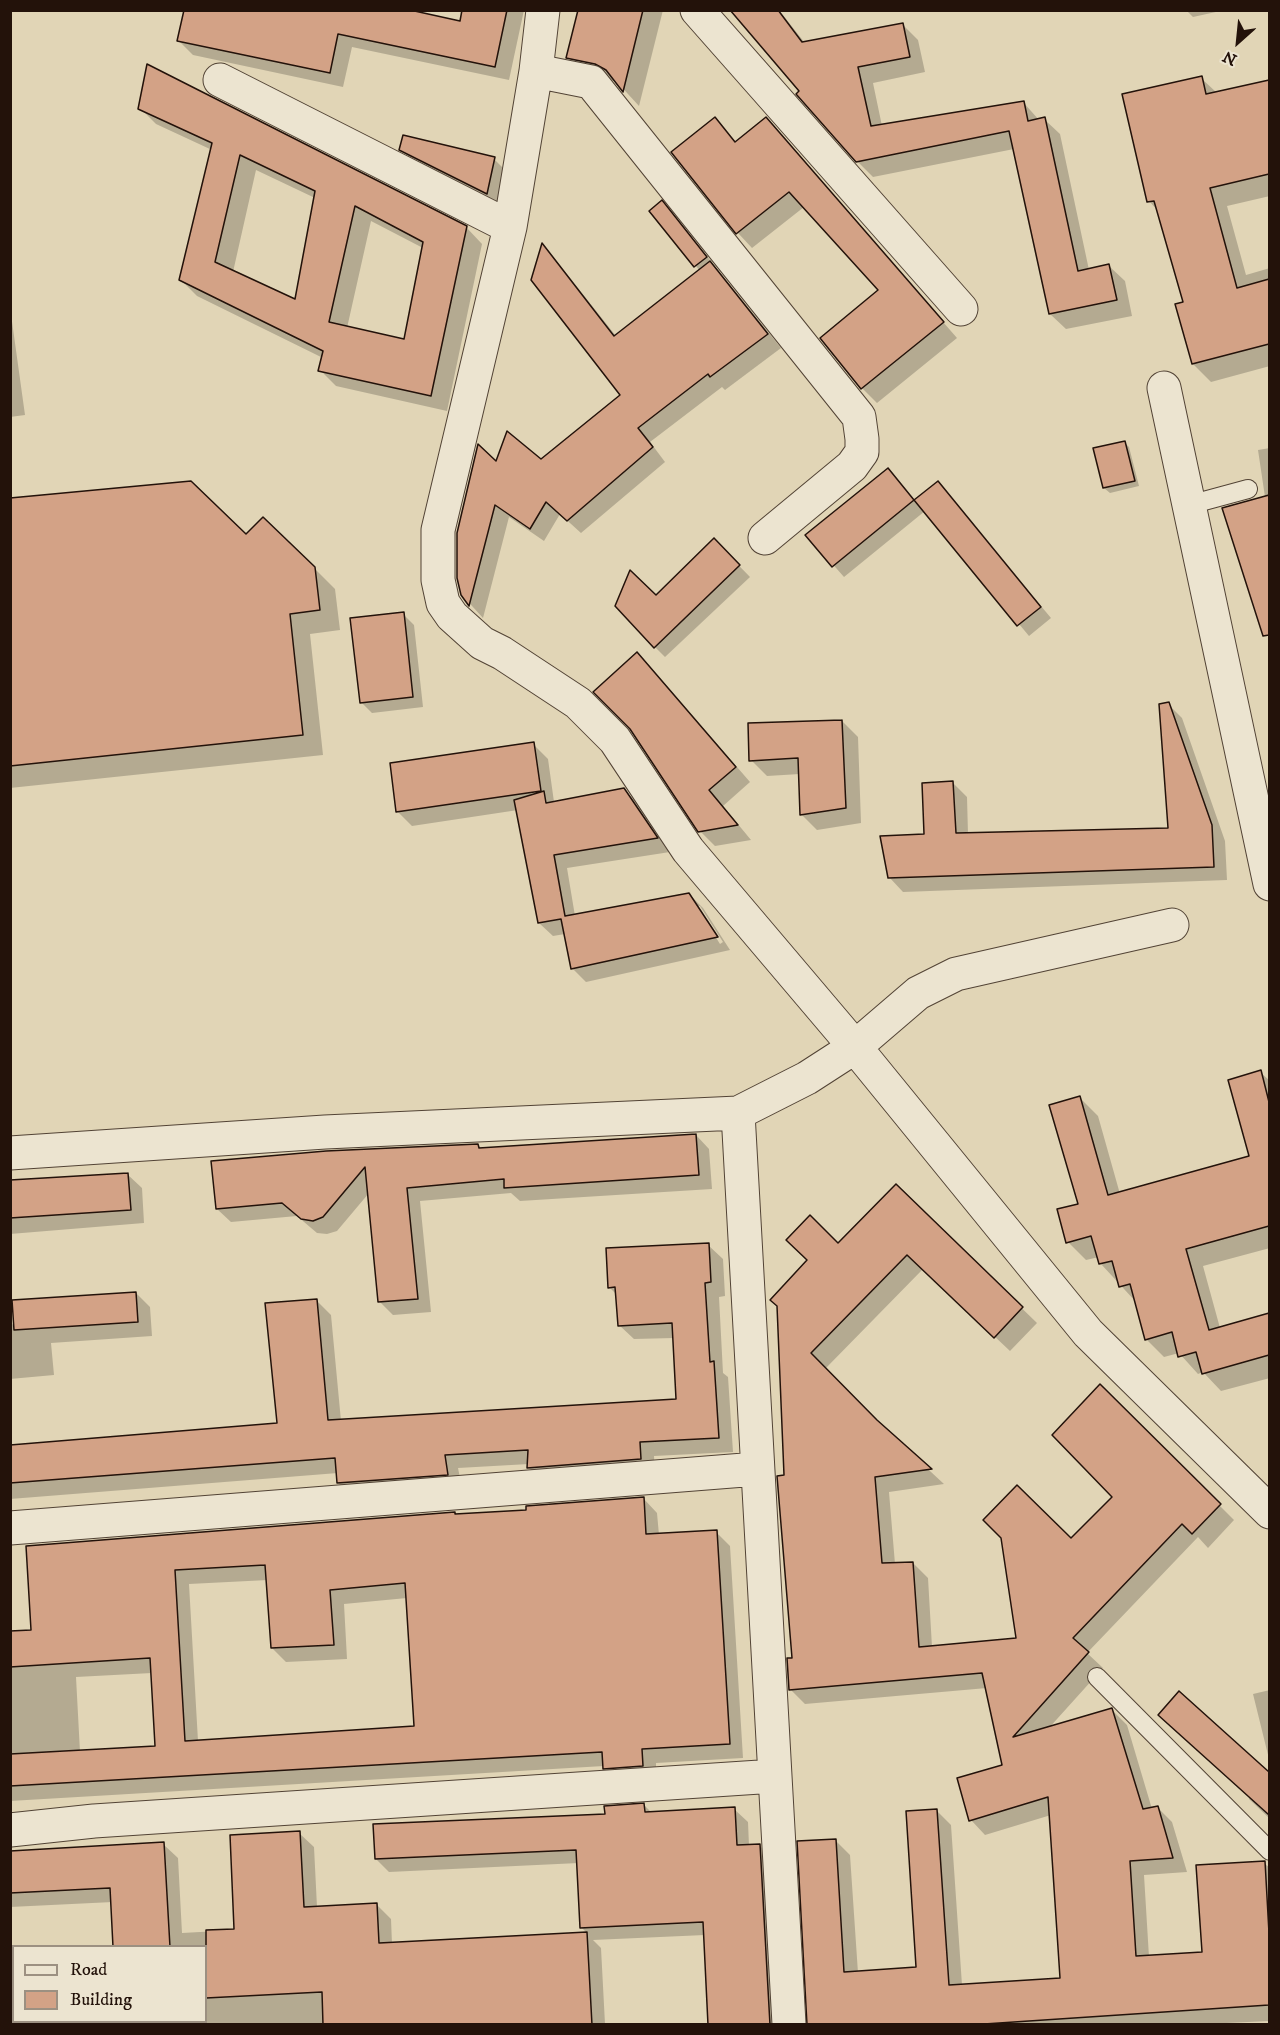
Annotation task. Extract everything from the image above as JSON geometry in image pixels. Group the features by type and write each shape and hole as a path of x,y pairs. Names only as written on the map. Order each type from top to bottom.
{"street":[{"path":"543,10 536,71 510,227 438,530 438,580 443,603 452,616 482,643 502,653 578,703 615,740 688,850 855,1047 1088,1333 1269,1512"},
{"path":"697,10 961,309"},
{"path":"536,71 591,82 859,417 862,452 852,466 765,538"},
{"path":"220,80 510,227"},
{"path":"1164,388 1269,884"},
{"path":"10,1153 325,1132 738,1113 807,1078 855,1047 918,993 956,974 1172,925"},
{"path":"738,1113 789,2025"},
{"path":"10,1528 757,1469"},
{"path":"10,1830 94,1821 775,1776"}],"lane":[{"path":"1189,505 1248,489"},
{"path":"1097,1677 1269,1851"}],"building":[{"path":"184,10 410,10 460,21 462,10 507,10 495,67 338,34 330,73 177,41"},
{"path":"578,10 643,10 623,92 606,70 595,64 566,58"},
{"path":"730,10 778,10 802,42 903,23 910,57 858,67 871,126 1024,101 1028,121 1045,117 1078,271 1109,264 1117,300 1049,314 1009,131 856,162 796,94 799,91"},
{"path":"147,64 467,226 431,396 318,371 323,351 179,280 212,143 138,109","holes":["240,155 315,191 295,299 215,262","355,206 423,242 404,339 329,322"]},
{"path":"1202,76 1206,94 1269,80 1269,174 1210,188 1237,288 1269,279 1269,344 1192,364 1175,304 1183,302 1154,201 1147,202 1122,94"},
{"path":"715,117 735,142 766,117 944,322 861,389 820,338 878,290 789,192 736,234 671,152"},
{"path":"403,135 495,157 487,194 399,150"},
{"path":"662,200 707,257 694,267 649,211"},
{"path":"542,243 614,336 710,261 768,334 710,377 708,374 638,428 653,447 567,521 546,502 530,529 495,505 469,606 461,595 457,578 457,533 478,444 496,461 507,431 541,459 620,395 531,280"},
{"path":"1125,441 1135,481 1103,488 1093,448"},
{"path":"888,468 914,500 832,567 805,535"},
{"path":"191,481 246,534 263,517 315,567 320,610 290,614 303,735 10,766 10,498"},
{"path":"938,481 1041,607 1017,626 914,500"},
{"path":"1269,495 1269,635 1263,636 1222,508"},
{"path":"714,538 740,565 654,648 615,606 630,570 656,595"},
{"path":"404,612 413,697 360,703 350,618"},
{"path":"637,652 736,767 709,790 738,825 698,832 630,729 593,692"},
{"path":"1169,702 1212,825 1214,867 888,878 880,836 924,834 922,783 953,781 956,833 1168,828 1159,704"},
{"path":"842,720 846,808 800,815 798,758 749,761 748,723"},
{"path":"534,742 541,791 396,812 390,763"},
{"path":"624,788 658,838 554,855 565,916 689,893 718,937 571,969 561,919 538,923 514,800 544,791 546,803"},
{"path":"1261,1070 1269,1102 1269,1226 1186,1249 1209,1330 1269,1313 1269,1355 1202,1374 1196,1352 1178,1357 1172,1332 1145,1340 1130,1284 1119,1287 1112,1261 1099,1264 1091,1236 1066,1243 1057,1209 1078,1204 1049,1105 1080,1096 1108,1195 1249,1156 1228,1080"},
{"path":"696,1134 699,1175 504,1188 504,1179 407,1188 418,1299 378,1302 365,1167 323,1217 313,1221 301,1219 282,1203 216,1209 211,1161 326,1151 478,1144 479,1148"},
{"path":"128,1173 131,1210 10,1218 10,1180"},
{"path":"896,1184 1023,1307 994,1338 907,1255 811,1353 877,1420 932,1469 875,1477 882,1563 913,1562 919,1647 1016,1638 1001,1538 983,1520 1017,1485 1071,1538 1112,1497 1052,1435 1100,1384 1221,1504 1192,1534 1182,1524 1073,1638 1089,1652 1013,1737 1112,1708 1143,1809 1158,1806 1173,1858 1130,1861 1136,1956 1202,1952 1196,1865 1265,1861 1269,1933 1269,2005 969,2025 807,2025 797,1841 836,1839 844,1972 916,1967 906,1811 937,1809 949,1985 1060,1978 1048,1797 969,1821 957,1778 1002,1765 982,1673 789,1690 787,1658 792,1658 777,1476 784,1475 777,1306 770,1300 807,1260 786,1240 810,1215 838,1243"},
{"path":"709,1243 711,1282 705,1283 710,1362 714,1361 719,1438 640,1442 641,1459 527,1468 528,1450 445,1455 448,1475 337,1483 335,1458 10,1483 10,1445 277,1423 265,1303 317,1299 328,1420 676,1399 672,1323 618,1326 615,1287 608,1288 606,1248"},
{"path":"136,1292 138,1322 14,1330 12,1300"},
{"path":"644,1497 646,1534 717,1530 730,1744 642,1749 643,1766 603,1769 602,1752 10,1786 10,1754 155,1746 150,1658 10,1667 10,1631 31,1630 26,1546 455,1512 455,1514 526,1510 526,1506","holes":["265,1565 271,1648 334,1645 330,1590 405,1583 414,1726 185,1741 175,1570"]},
{"path":"1179,1691 1269,1772 1269,1815 1158,1715"},
{"path":"644,1803 645,1812 735,1807 737,1845 760,1844 770,2025 708,2025 703,1922 580,1928 576,1850 375,1859 373,1824 605,1814 604,1806"},
{"path":"300,1831 304,1907 377,1903 379,1943 587,1932 592,2025 323,2025 322,1992 207,1998 206,1930 234,1929 230,1835"},
{"path":"164,1842 170,1945 113,1945 110,1888 10,1893 10,1851"}]}
